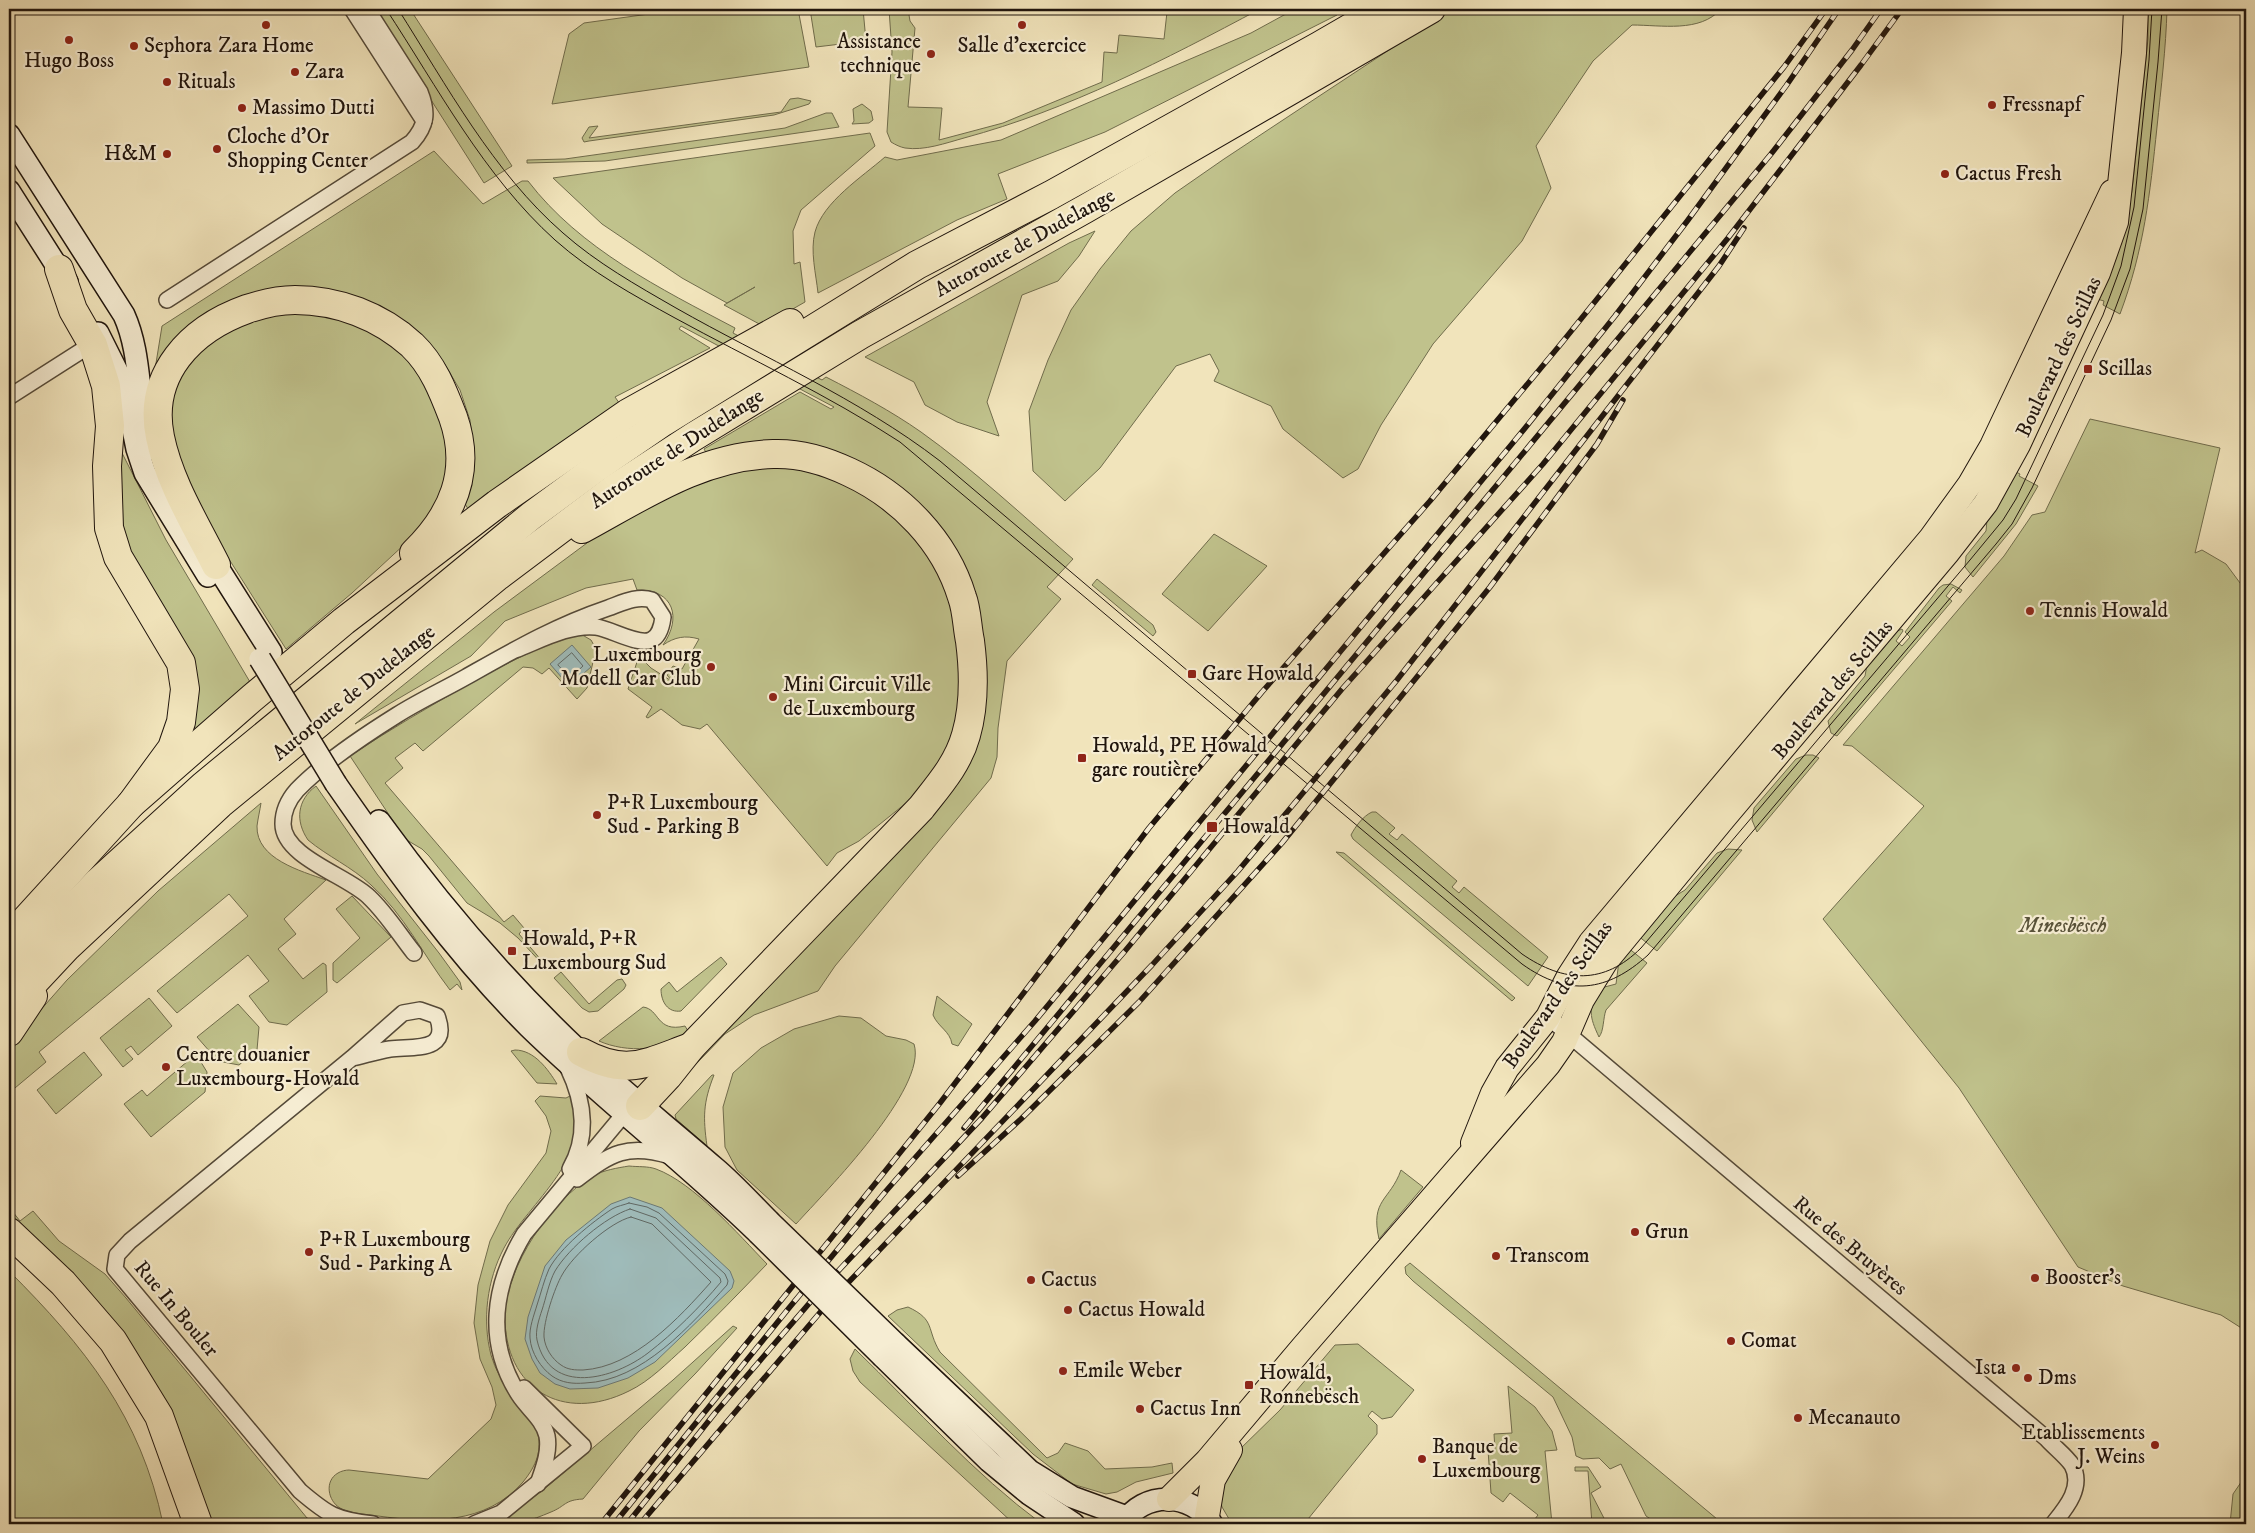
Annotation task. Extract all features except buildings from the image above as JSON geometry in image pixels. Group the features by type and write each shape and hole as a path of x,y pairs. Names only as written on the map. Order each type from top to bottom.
{"highway":[{"name":"Autoroute de Dudelange","path":"9,974 98,882 203,786 532,516 662,422 917,265 1110,162 1383,9"},
{"name":"Autoroute de Dudelange","path":"9,1008 66,947 220,804 498,576 615,488 772,387 860,335 1085,209 1431,9"},
{"path":"131,804 252,698 344,621 497,504 628,413 826,303 917,265"},
{"path":"9,938 131,804 172,748 181,722 185,689 181,663 118,557 109,528 107,466 110,426 106,386 93,345 74,310 59,269"},
{"path":"216,565 172,475 160,437 158,402 168,370 181,350 213,324 262,304 294,300 328,304 357,311 385,325 413,346 440,382 456,426 461,454 457,488 442,520 421,546 344,621"},
{"path":"498,576 679,475 731,458 775,454 830,463 868,480 896,499 924,527 949,568 963,597 973,664 972,702 966,736 951,770 921,808 691,1047 668,1076 632,1110"},
{"path":"9,1032 66,947"},
{"path":"572,1056 638,1066 691,1047"},
{"path":"9,1232 63,1283 113,1340 159,1416 198,1524"},
{"path":"9,1252 56,1296 102,1351 134,1401 159,1456 178,1524"}],"main road":[{"name":"Boulevard des Scillas","path":"1168,1499 1207,1461 1548,1065 1568,1034 1582,1000 1606,961 1948,552 1986,503 2018,445 2098,273 2116,222 2119,177 2134,53 2136,9"},
{"path":"9,135 124,315 135,345 137,376 147,435 159,470 216,565 265,655"},
{"name":"Boulevard des Scillas","path":"1467,1158 1492,1093 1507,1068 1548,1017 1569,976 1591,942 1931,538 1970,484 1992,446 2119,177"},
{"path":"9,191 105,344 124,385 137,449 145,473 265,655 342,780 481,949 531,1004 572,1056 632,1110 677,1158 763,1227 890,1350 1030,1471 1072,1497 1125,1521 1139,1507 1153,1501 1168,1499 1183,1501 1196,1507 1210,1520"},
{"path":"632,1110 716,1169 763,1227"},
{"path":"890,1350 989,1461 1029,1494 1074,1524"},
{"name":"Boulevard des Scillas","path":"1210,1520 1213,1480 1218,1468 1275,1381"}],"street":[{"path":"352,9 424,121"},
{"path":"167,300 412,142 417,136 424,121 426,107 420,92 367,9"},
{"path":"9,397 81,351"},
{"path":"414,953 369,896 304,856 292,845 282,826 288,801 296,791 353,745 397,715 544,633 580,617 635,599 645,598 652,600 663,617 662,625 655,638 646,641 638,641 607,630 583,628 567,630 515,650"},
{"name":"Rue In Bouler","path":"352,1058 391,1049 419,1048 431,1044 439,1037 441,1027 437,1016 420,1010 403,1013 352,1058 130,1241 117,1255 115,1269 300,1491 324,1511 336,1518 373,1524"},
{"name":"Rue des Bruyères","path":"1548,1017 2047,1439 2072,1465 2076,1482 2070,1504 2053,1524"},
{"path":"556,1194 575,1161 584,1126 572,1056"},
{"path":"538,1484 548,1446 546,1434 540,1419 519,1396 509,1374 496,1329 496,1306 501,1282 512,1254 524,1234 556,1194 632,1110"},
{"path":"556,1194 593,1166 620,1152 639,1149 677,1158"},
{"path":"474,1524 501,1513 583,1446 509,1374"}],"green space":[{"path":"373,9 410,9 512,166 484,183"},
{"path":"685,9 798,9 809,67 552,104 569,34 584,23"},
{"path":"810,9 863,9 866,41 816,47"},
{"path":"889,9 908,9 910,21 915,28 908,107 942,108 939,140 1003,123 1102,82 1104,52 1117,53 1119,35 1164,39 1167,12 1187,13 1188,9 1260,9 1116,82 1079,98 1003,126 942,144 912,149 901,147 891,142 887,132 892,52"},
{"path":"1295,9 1332,9 1337,15 1105,132 998,174 1007,199 957,220 818,293 813,247 819,221 826,210 844,191 885,157 897,160 1001,140 1251,33"},
{"path":"1451,9 1721,9 1712,17 1691,25 1632,25 1593,61 1536,146 1551,188 1522,241 1433,344 1381,425 1358,469 1343,478 1283,429 1271,406 1214,381 1219,371 1210,354 1176,366 1100,468 1065,501 1033,471 1029,411 1048,360 1071,310 1100,269 1131,231 1175,193"},
{"path":"2148,9 2167,9 2166,38 2152,175 2145,222 2135,267 2120,314 2103,305 2104,301 2097,299 2124,229 2132,191 2148,39"},
{"path":"798,98 811,101 809,104 774,115 584,142 582,138 589,127 598,126 589,138 781,112 790,99"},
{"path":"862,104 871,111 873,120 869,123 852,124 854,121 853,109"},
{"path":"826,113 832,113 839,127 605,161 527,163 527,160 565,159 785,128"},
{"path":"870,133 875,146 801,210 793,231 794,264 800,262 805,302 763,326 724,305 755,287 727,303 682,278 602,224 553,178"},
{"path":"434,151 483,204 522,181 528,181 572,227 623,265 735,328 733,333 822,380 826,377 898,417 960,462 1073,559 1047,587 1061,599 1007,661 998,728 997,757 991,778 835,966 818,991 754,1015 725,1034 675,1086 672,1083 957,775 977,611 860,465 708,456 704,449 800,392 831,409 834,407 681,326 679,329 710,348 615,397 622,407 468,509 464,502 471,480 474,456 470,420 460,390 444,363 422,337 265,295 152,388 162,326"},
{"path":"1095,231 1079,256 1058,281 1022,295 987,402 999,436 957,422 925,405 914,382 865,357 1069,243"},
{"path":"305,311 339,316 377,334 410,360 433,397 444,428 448,464 439,499 420,530 352,593 286,649 194,504 178,469 168,399 193,353 252,318"},
{"name":"Minesbësch","path":"2090,419 2220,448 2195,553 2202,550 2226,564 2246,591 2246,1331 2221,1315 2123,1286 2078,1267 1959,1088 1823,919 1924,806 1852,746 1843,745 2004,556 2032,515 2045,512"},
{"path":"118,445 166,540 250,682 175,757 191,722 122,536"},
{"path":"792,466 826,473 881,502 926,549 945,583 960,622 968,694 946,757 916,795 859,841 837,853 827,866 707,724 700,729 682,725 661,709 648,718 646,717 652,707 628,689 639,656 651,668 673,682 667,675 673,666 682,669 699,639 680,638 663,645 672,625 673,615 671,607 659,594 637,590 633,579 586,588 505,621 471,656 355,724 494,612 591,540 652,501 730,469"},
{"path":"2014,471 2020,474 2019,476 2038,486 2016,524 1973,577 1965,567 1966,556 1986,531 1987,520"},
{"path":"1214,534 1267,566 1208,631 1162,594"},
{"path":"1097,579 1153,625 1156,632 1153,636 1092,585"},
{"path":"1951,584 1962,590 1960,593 1953,587 1946,596 1952,601 1837,736 1831,733 1828,721 1865,676 1867,665 1893,633 1902,629 1903,631 1896,641 1902,646 1910,637 1905,632 1939,588 1943,585"},
{"path":"579,633 591,640 596,649 587,688 577,699 549,668 542,674 533,668 523,667 423,751 415,743 395,758 403,768 385,783 504,922 513,915 524,928 519,934 547,969 518,938 500,923 467,903 429,856 422,849 405,839 350,756 440,700 484,676 537,649"},
{"path":"1806,755 1813,755 1819,758 1757,832 1752,820 1754,808 1796,759"},
{"path":"316,786 377,874 460,982 462,990 457,984 450,990 383,896 356,873 308,840 301,826 300,811 305,798"},
{"path":"261,803 257,826 259,837 264,847 272,855 293,868 326,880 284,919 296,934 278,949 303,979 323,963 326,965 327,992 287,1025 269,1022 249,996 269,981 248,955 177,1013 157,991 248,916 229,894 39,1052 46,1062 9,1093 9,1049 38,1013 67,980 158,891"},
{"path":"1376,812 1395,828 1389,834 1397,840 1402,834 1457,881 1452,887 1459,893 1464,887 1548,957 1528,986 1353,839 1351,835 1357,825 1365,816"},
{"path":"1728,849 1742,850 1657,951 1637,935 1667,901 1685,890 1717,853"},
{"path":"1336,852 1344,853 1515,998 1512,1001"},
{"path":"352,896 391,937 337,983 333,980 333,963 360,938 336,909"},
{"path":"1627,947 1647,963 1606,1010 1599,1037 1593,1024 1591,1013 1594,996 1597,989 1616,984 1619,961"},
{"path":"721,957 727,964 681,1011 672,1010 666,1006 662,998 661,989 669,982 677,992"},
{"path":"561,972 589,1004 617,980 622,979 626,985 624,989 598,1011 589,1012 582,1008 554,978"},
{"path":"937,996 972,1024 958,1046 952,1044 949,1036 933,1015"},
{"path":"149,998 172,1026 138,1055 131,1046 125,1050 133,1059 123,1067 100,1038"},
{"path":"238,1004 259,1027 257,1050 239,1065 218,1061 197,1037"},
{"path":"643,1007 653,1012 663,1024 676,1027 685,1026 688,1031 679,1038 658,1047 633,1049 599,1041"},
{"path":"839,1016 861,1018 886,1036 906,1040 914,1044 914,1063 906,1086 891,1112 850,1164 796,1224 737,1170 725,1147 723,1107 733,1073 761,1048 794,1029"},
{"path":"511,1051 528,1053 540,1061 557,1084 537,1083"},
{"path":"84,1052 102,1075 56,1114 37,1090"},
{"path":"196,1054 207,1072 205,1092 151,1137 124,1104 142,1090 147,1096"},
{"path":"714,1075 705,1110 707,1146 676,1119 675,1115"},
{"path":"540,1096 566,1098 570,1096 577,1117 576,1137 568,1157 557,1176 504,1248 498,1260 490,1287 487,1314 488,1342 495,1366 505,1385 537,1430 539,1451 535,1464 523,1482 508,1496 474,1514 437,1520 417,1520 348,1512 336,1505 330,1496 329,1486 338,1473 349,1470 428,1479 491,1419 496,1405 492,1387 480,1359 474,1323 478,1285 490,1241 508,1205 546,1153 551,1131 546,1116 535,1101"},
{"path":"629,1166 656,1169 685,1186 715,1210 767,1264 685,1347 644,1382 629,1391 605,1400 582,1403 560,1401 542,1393 526,1380 515,1363 507,1341 505,1315 507,1296 522,1256 547,1218 562,1201 593,1176"},
{"path":"1401,1170 1423,1187 1379,1239 1377,1216 1379,1208 1397,1180"},
{"path":"9,1207 20,1221 33,1211 59,1241 105,1274 307,1518 320,1524 210,1524 185,1453 9,1220"},
{"path":"1410,1263 1723,1524 1658,1524 1646,1516 1621,1464 1610,1469 1599,1458 1583,1459 1576,1456 1572,1437 1553,1397 1413,1281 1406,1274 1405,1267"},
{"path":"9,1271 37,1299 85,1356 125,1417 153,1486 163,1524 9,1524"},
{"path":"908,1307 923,1316 927,1321 940,1352 1047,1458 1058,1453 1065,1443 1088,1451 1105,1469 1152,1467 1172,1463 1173,1473 1136,1482 1117,1492 1106,1494 1072,1484 1033,1454 888,1316 897,1310"},
{"path":"733,1326 737,1328 639,1431 583,1499 568,1502 556,1510 530,1520 518,1523 496,1524 542,1491 673,1380"},
{"path":"1358,1344 1414,1390 1392,1417 1382,1419 1372,1411 1368,1416 1377,1425 1377,1434 1304,1524 1232,1524 1222,1507 1219,1495 1238,1451 1280,1410 1335,1345"},
{"path":"855,1349 992,1484 1042,1524 1014,1524 860,1382 853,1371 850,1359"},
{"path":"1508,1386 1535,1407 1552,1431 1557,1450 1545,1451 1552,1524 1531,1524 1538,1515 1510,1493 1503,1502 1491,1493 1488,1450 1495,1450 1494,1434 1512,1433"},
{"path":"1575,1467 1588,1467 1601,1487 1591,1493 1607,1524 1592,1524 1588,1471 1575,1471"},
{"path":"2246,1475 2246,1524 2230,1524 2233,1494"}],"water":[{"path":"572,645 591,667 569,686 550,664"},
{"path":"630,1197 662,1208 730,1271 734,1281 732,1288 655,1362 628,1378 598,1388 570,1389 555,1384 540,1373 532,1359 525,1339 528,1317 545,1266 566,1240 611,1204"}],"waterway":[{"path":"2245,536 2246,540"}],"tram line":[{"path":"386,9 484,160 529,215 569,252 598,273 644,301 817,393 900,442 1522,964 1539,975 1555,982 1587,986 1617,977 1648,955 2012,524 2032,488 2111,320 2130,269 2143,209 2162,9"},
{"path":"398,9 453,98 493,156 538,209 576,244 617,273 661,299 844,398 909,438 940,461 1522,954 1538,964 1553,970 1568,975 1583,976 1613,969 1641,948 1970,560 2003,520 2016,499 2103,315 2121,266 2134,207 2149,60 2152,9"}],"railway":[{"path":"601,1524 940,1103 1149,828 1262,692 1430,501 1560,345 1784,67 1826,9"},
{"path":"614,1524 886,1191 1035,1021 1521,433 1615,316 1688,220 1786,86 1839,9"},
{"path":"964,1128 1771,154 1852,50 1881,9"},
{"path":"627,1524 715,1413 825,1285 982,1118 1125,951 1342,689 1543,464 1728,238 1902,9"},
{"path":"640,1524 823,1309 1152,965 1238,871 1397,680 1719,266 1744,228"},
{"path":"958,1176 1021,1119 1139,1002 1282,843 1490,587 1597,444 1623,400"}],"place":[{"name":"Zara Home","path":"266,25"},
{"name":"Salle d'exercice","path":"1022,25"},
{"name":"Hugo Boss","path":"69,40"},
{"name":"Sephora","path":"134,46"},
{"name":"Assistance technique","path":"931,54"},
{"name":"Zara","path":"295,72"},
{"name":"Rituals","path":"167,82"},
{"name":"Fressnapf","path":"1992,105"},
{"name":"Massimo Dutti","path":"242,108"},
{"name":"Cloche d’Or Shopping Center","path":"217,149"},
{"name":"H&M","path":"167,154"},
{"name":"Cactus Fresh","path":"1945,174"},
{"name":"Scillas","path":"2088,369"},
{"name":"Tennis Howald","path":"2030,611"},
{"name":"Luxembourg Modell Car Club","path":"711,667"},
{"name":"Gare Howald","path":"1192,674"},
{"name":"Mini Circuit Ville de Luxembourg","path":"773,697"},
{"name":"Howald, PE Howald gare routière","path":"1082,758"},
{"name":"P+R Luxembourg Sud - Parking B","path":"597,815"},
{"name":"Howald","path":"1212,827"},
{"name":"Howald, P+R Luxembourg Sud","path":"512,951"},
{"name":"Centre douanier Luxembourg-Howald","path":"166,1067"},
{"name":"Grun","path":"1635,1232"},
{"name":"P+R Luxembourg Sud - Parking A","path":"309,1252"},
{"name":"Transcom","path":"1496,1256"},
{"name":"Booster's","path":"2035,1278"},
{"name":"Cactus","path":"1031,1280"},
{"name":"Cactus Howald","path":"1068,1310"},
{"name":"Comat","path":"1731,1341"},
{"name":"Ista","path":"2016,1368"},
{"name":"Emile Weber","path":"1063,1371"},
{"name":"Dms","path":"2028,1378"},
{"name":"Howald, Ronnebësch","path":"1249,1385"},
{"name":"Cactus Inn","path":"1140,1409"},
{"name":"Mecanauto","path":"1798,1418"},
{"name":"Etablissements J. Weins","path":"2155,1445"},
{"name":"Banque de Luxembourg","path":"1422,1459"}]}
